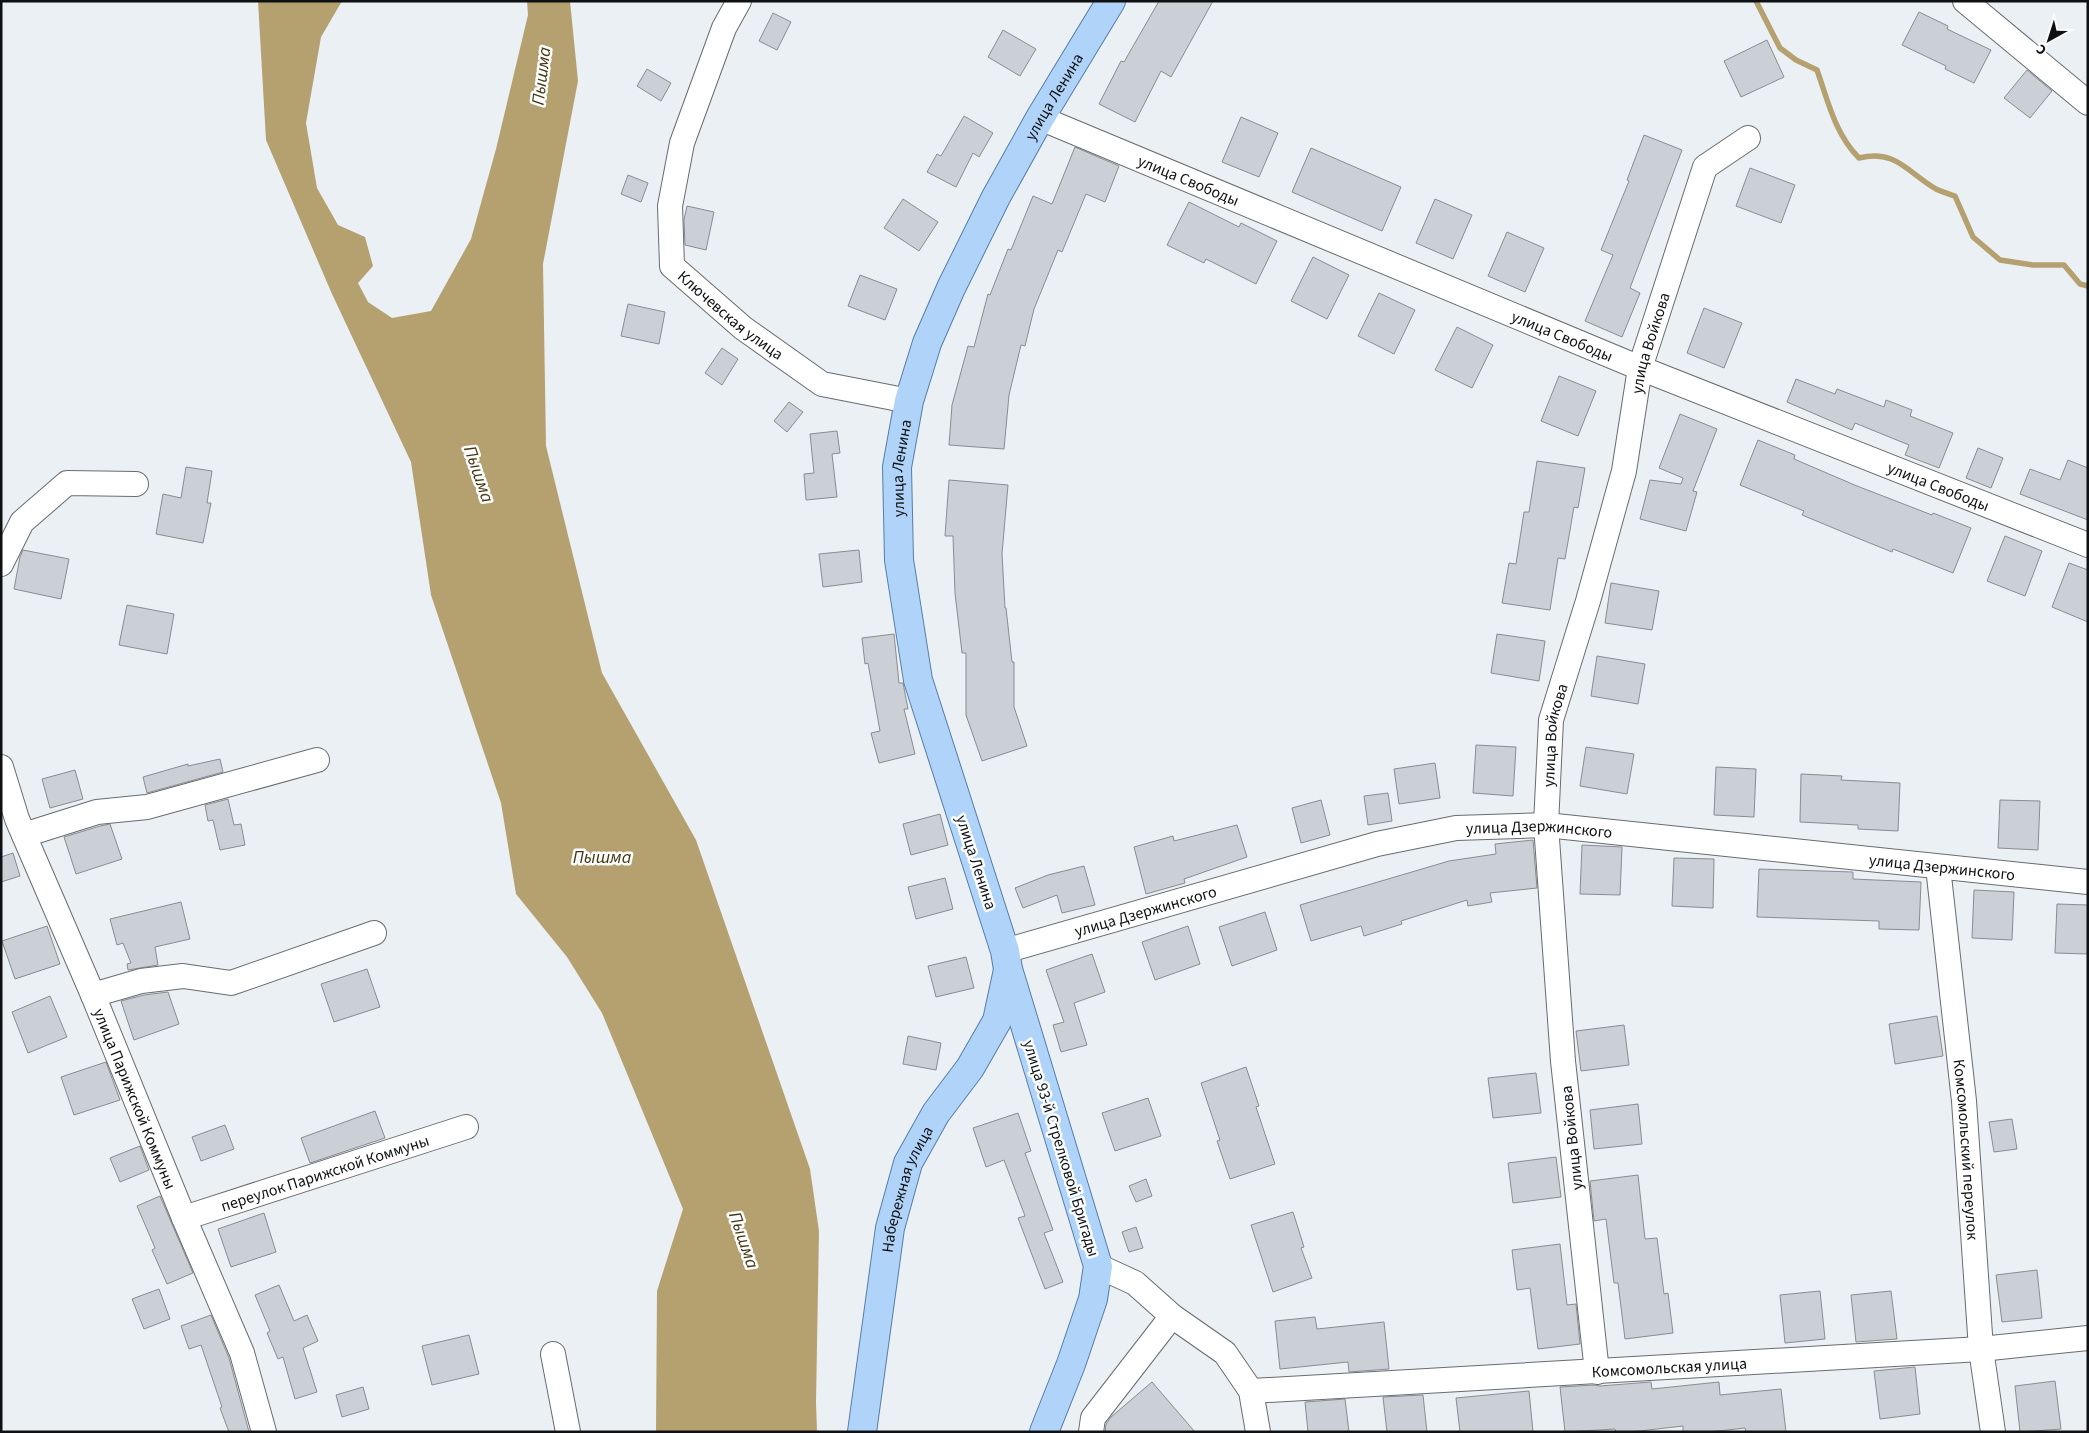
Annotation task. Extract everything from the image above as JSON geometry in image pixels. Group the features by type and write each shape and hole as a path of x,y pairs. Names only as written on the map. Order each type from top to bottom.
{"main road":[{"name":"улица Ленина","path":"1007,960 918,680 899,560 897,467 909,401 927,343 951,288 996,197 1040,118 1111,1"},
{"name":"улица 93-й Стрелковой Бригады","path":"1007,960 1098,1266"},
{"name":"Набережная улица","path":"862,1432 890,1228 908,1163 936,1114 970,1068 997,1021 1007,960"},
{"path":"1044,1432 1071,1364 1093,1299 1098,1266"}],"street":[{"name":"Ключевская улица","path":"739,1 724,28 682,143 670,206 672,266 743,328 822,384 909,401"},
{"path":"1965,1 2088,104"},
{"name":"улица Свободы","path":"1040,118 1640,368 2088,545"},
{"name":"улица Войкова","path":"1597,1372 1563,1061 1546,825 1551,720 1588,601 1624,471 1640,368 1705,167 1748,138"},
{"path":"1,564 22,522 67,483 136,484"},
{"path":"24,835 97,812 147,807 317,760"},
{"name":"улица Парижской Коммуны","path":"1,767 17,819 93,995 184,1218 242,1353 264,1432"},
{"name":"улица Дзержинского","path":"1007,960 1377,844 1456,828 1546,825 2088,882"},
{"name":"Комсомольский переулок","path":"1938,867 1964,1101 1981,1349 1993,1432"},
{"path":"93,995 141,981 183,976 231,983 374,933"},
{"name":"переулок Парижской Коммуны","path":"184,1218 466,1127"},
{"name":"улица 93-й Стрелковой Бригады","path":"1098,1266 1135,1283 1172,1316 1225,1353 1251,1391 1258,1432"},
{"path":"1091,1432 1093,1418 1172,1316"},
{"name":"Комсомольская улица","path":"1251,1391 1981,1349 2088,1338"},
{"path":"553,1354 568,1432"}],"water":[{"name":"Пышма","path":"258,1 342,1 321,37 306,123 317,188 338,225 365,237 373,266 358,283 368,302 392,318 431,311 471,239 496,149 528,15 527,1 570,1 578,81 543,264 546,446 602,673 696,840 810,1169 819,1231 817,1432 656,1432 657,1291 683,1209 602,1013 567,957 516,894 501,803 431,595 411,462 332,294 266,140"}],"building":[{"path":"1159,1 1213,1 1171,77 1161,71 1135,122 1099,104 1121,61 1124,62"},
{"path":"1919,12 1948,26 1947,29 1991,50 1974,83 1945,69 1946,66 1902,45"},
{"path":"773,13 791,22 777,50 759,41"},
{"path":"1003,30 1036,49 1020,76 988,57"},
{"path":"1767,40 1784,77 1741,97 1724,61"},
{"path":"647,69 671,83 661,101 637,86"},
{"path":"2027,70 2052,91 2030,118 2004,98"},
{"path":"964,116 993,133 979,157 973,153 956,187 927,172 937,154 941,156"},
{"path":"1241,117 1278,133 1259,177 1222,162"},
{"path":"1644,135 1682,150 1630,288 1640,293 1622,337 1585,321 1613,255 1601,250 1629,181 1627,180"},
{"path":"1075,147 1119,166 1105,202 1086,194 1062,252 1058,250 1034,309 1025,346 1021,345 1009,395 1004,449 949,445 952,405 968,346 974,347 988,294 990,295 1008,249 1011,250 1033,196 1052,204"},
{"path":"1311,148 1401,187 1382,231 1292,192"},
{"path":"1750,168 1795,185 1781,223 1736,206"},
{"path":"628,175 648,183 641,202 621,194"},
{"path":"903,199 938,222 919,251 884,228"},
{"path":"1435,199 1472,215 1453,259 1416,243"},
{"path":"1189,202 1239,227 1241,223 1277,241 1256,284 1206,259 1204,263 1167,245"},
{"path":"687,206 714,212 706,250 685,245 684,220"},
{"path":"1507,232 1544,248 1525,292 1488,276"},
{"path":"1313,257 1349,275 1327,319 1291,301"},
{"path":"860,275 897,289 885,320 848,306"},
{"path":"1379,293 1415,310 1394,354 1358,336"},
{"path":"628,304 665,312 659,344 621,336"},
{"path":"1704,308 1742,323 1724,368 1687,353"},
{"path":"1457,327 1493,345 1472,388 1435,370"},
{"path":"722,348 738,359 722,385 705,373"},
{"path":"1559,376 1596,391 1578,436 1541,421"},
{"path":"1796,379 1835,394 1837,389 1884,407 1886,400 1912,410 1910,416 1953,433 1939,468 1905,455 1909,445 1855,423 1852,430 1787,402"},
{"path":"789,402 803,412 787,432 774,421"},
{"path":"1680,414 1717,429 1693,491 1697,492 1686,531 1640,519 1650,480 1681,484 1683,478 1659,468"},
{"path":"837,431 840,453 832,454 837,497 806,500 804,474 814,473 810,434"},
{"path":"1758,440 1795,455 1794,459 1857,486 1971,528 1953,573 1893,549 1892,552 1855,537 1802,515 1804,511 1740,485"},
{"path":"1978,448 2003,458 1991,488 1966,478"},
{"path":"2068,460 2088,468 2088,520 2020,494 2030,469 2060,480"},
{"path":"1537,461 1585,468 1578,508 1574,507 1565,559 1558,558 1550,610 1502,603 1509,563 1516,564 1524,512 1529,512"},
{"path":"186,467 212,471 207,503 211,503 203,543 156,534 163,494 181,498"},
{"path":"949,480 1008,485 1002,554 1005,608 1012,662 1014,662 1014,707 1027,746 982,761 966,715 966,653 962,653 955,593 953,536 945,536"},
{"path":"2005,536 2042,551 2025,596 1987,581"},
{"path":"23,550 69,559 61,599 14,589"},
{"path":"859,550 862,582 823,587 819,554"},
{"path":"2069,563 2088,570 2088,622 2052,607"},
{"path":"1611,583 1659,591 1652,630 1605,623"},
{"path":"127,605 174,614 167,654 119,645"},
{"path":"894,634 899,683 903,683 908,709 904,709 915,754 879,763 871,733 880,731 868,663 865,664 862,638"},
{"path":"1497,634 1545,641 1539,681 1491,673"},
{"path":"1597,656 1645,664 1638,704 1591,696"},
{"path":"1476,745 1516,747 1513,796 1473,793"},
{"path":"1586,747 1634,754 1627,794 1580,786"},
{"path":"220,759 223,772 147,793 143,777 188,764 188,766"},
{"path":"1435,763 1440,798 1399,804 1394,769"},
{"path":"1716,767 1756,769 1754,817 1714,815"},
{"path":"75,770 83,799 50,808 42,779"},
{"path":"1801,774 1842,776 1841,780 1900,783 1898,831 1858,829 1858,825 1800,822"},
{"path":"1388,793 1392,821 1368,825 1364,796"},
{"path":"228,799 234,825 241,824 245,845 220,850 213,820 208,821 205,805"},
{"path":"1321,800 1330,835 1301,843 1292,808"},
{"path":"2000,800 2040,801 2038,850 1998,848"},
{"path":"940,814 948,845 911,855 903,824"},
{"path":"110,824 122,859 76,874 64,837"},
{"path":"1237,825 1247,857 1184,879 1185,883 1146,894 1134,847 1173,836 1174,841"},
{"path":"1533,840 1537,888 1490,893 1492,902 1468,906 1467,900 1401,921 1402,924 1364,936 1361,926 1311,941 1300,905 1449,861 1496,854 1495,844"},
{"path":"1582,845 1622,847 1620,895 1580,894"},
{"path":"13,853 20,876 1,882 1,857"},
{"path":"1674,858 1714,859 1713,908 1672,906"},
{"path":"1084,866 1095,905 1062,913 1057,895 1023,908 1015,888 1048,875"},
{"path":"1759,869 1853,872 1853,879 1921,882 1919,930 1879,929 1879,921 1757,917"},
{"path":"945,878 953,909 916,919 908,887"},
{"path":"1974,890 2014,892 2012,940 1972,938"},
{"path":"181,902 190,939 155,947 158,965 128,970 127,964 131,963 123,943 117,945 110,919"},
{"path":"2057,904 2088,905 2088,954 2055,953"},
{"path":"1265,912 1277,950 1232,966 1219,927"},
{"path":"47,926 60,964 15,979 2,941"},
{"path":"1188,926 1200,964 1155,980 1142,942"},
{"path":"1092,954 1105,992 1074,1003 1087,1045 1061,1052 1053,1025 1064,1022 1046,970"},
{"path":"966,957 974,988 936,997 928,966"},
{"path":"367,969 380,1007 334,1022 321,984"},
{"path":"168,992 179,1024 134,1040 121,1001 144,995"},
{"path":"50,996 67,1037 28,1053 12,1012"},
{"path":"1937,1016 1943,1056 1895,1064 1889,1024"},
{"path":"1624,1025 1629,1065 1581,1071 1576,1031"},
{"path":"908,1036 941,1043 936,1070 903,1064"},
{"path":"106,1062 120,1100 74,1115 61,1077"},
{"path":"1246,1067 1259,1106 1256,1107 1275,1164 1230,1179 1217,1141 1220,1140 1201,1083"},
{"path":"1536,1073 1541,1113 1493,1118 1488,1078"},
{"path":"1148,1098 1161,1136 1115,1151 1102,1113"},
{"path":"1638,1104 1642,1144 1594,1149 1590,1110"},
{"path":"375,1111 385,1138 310,1163 301,1138"},
{"path":"1018,1113 1031,1151 1025,1153 1053,1230 1044,1233 1063,1282 1045,1289 1018,1218 1025,1216 1004,1160 986,1167 973,1128"},
{"path":"2012,1119 2017,1149 1994,1152 1989,1122"},
{"path":"225,1125 234,1149 201,1161 192,1137"},
{"path":"140,1146 149,1170 120,1182 110,1158"},
{"path":"1556,1157 1561,1197 1513,1203 1508,1163"},
{"path":"1638,1175 1645,1239 1657,1238 1664,1294 1668,1293 1673,1333 1625,1339 1618,1283 1614,1283 1606,1219 1594,1221 1590,1181"},
{"path":"1146,1179 1152,1196 1136,1202 1129,1186"},
{"path":"160,1196 193,1273 167,1284 152,1250 155,1248 137,1206"},
{"path":"1293,1212 1304,1247 1301,1248 1312,1278 1273,1292 1251,1225"},
{"path":"264,1213 276,1252 231,1267 218,1229"},
{"path":"1136,1227 1143,1248 1129,1252 1122,1232"},
{"path":"1560,1244 1567,1305 1576,1304 1580,1344 1538,1349 1530,1288 1517,1290 1512,1250"},
{"path":"2037,1270 2042,1318 2002,1322 1996,1275"},
{"path":"279,1285 294,1321 307,1315 318,1341 303,1348 317,1392 295,1399 283,1357 278,1359 267,1333 270,1331 255,1295"},
{"path":"159,1289 170,1319 144,1329 132,1299"},
{"path":"1820,1291 1825,1339 1785,1343 1780,1295"},
{"path":"1891,1291 1897,1339 1856,1342 1851,1295"},
{"path":"211,1315 229,1358 249,1432 229,1432 201,1345 189,1349 181,1326"},
{"path":"1315,1317 1317,1329 1384,1322 1389,1369 1349,1372 1348,1362 1280,1369 1275,1321"},
{"path":"469,1335 479,1374 432,1385 422,1346"},
{"path":"1915,1367 1920,1414 1880,1419 1874,1371"},
{"path":"2055,1381 2061,1429 2020,1432 2015,1386"},
{"path":"1152,1382 1195,1432 1105,1432 1106,1424 1111,1417"},
{"path":"1651,1382 1652,1389 1719,1382 1720,1395 1781,1389 1786,1432 1746,1432 1745,1428 1709,1432 1683,1432 1683,1426 1631,1432 1616,1432 1615,1429 1565,1432 1560,1387"},
{"path":"363,1387 369,1409 342,1417 336,1395"},
{"path":"1529,1391 1533,1432 1460,1432 1456,1398"},
{"path":"1423,1395 1427,1432 1387,1432 1383,1397"},
{"path":"1345,1399 1349,1432 1308,1432 1305,1402"}],"waterway":[{"path":"1756,1 1780,48 1796,60 1817,70 1838,128 1859,158 1872,156 1892,159 1936,189 1955,196 1973,237 2000,260 2033,265 2064,265 2080,284 2088,286"}]}
